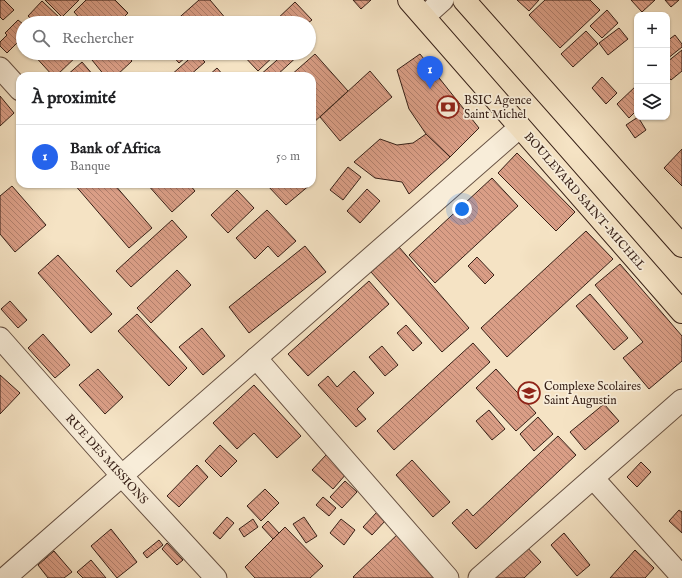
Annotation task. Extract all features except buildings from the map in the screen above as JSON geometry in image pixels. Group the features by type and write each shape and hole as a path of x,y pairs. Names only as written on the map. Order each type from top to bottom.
{"main road":[{"name":"BOULEVARD SAINT-MICHEL","path":"409,0 682,312"},
{"path":"464,0 682,246"}],"street":[{"path":"424,17 443,0"},
{"path":"0,68 16,86"},
{"path":"5,578 520,127"},
{"name":"RUE DES MISSIONS","path":"0,338 122,476 216,578"},
{"path":"256,358 448,578"},
{"path":"479,578 682,400"},
{"path":"593,478 682,578"}],"place":[{"name":"Bank of Africa","path":"430,89"},
{"name":"BSIC Agence Saint Michel","path":"448,107"},
{"name":"Complexe Scolaires Saint Augustin","path":"529,393"}]}
